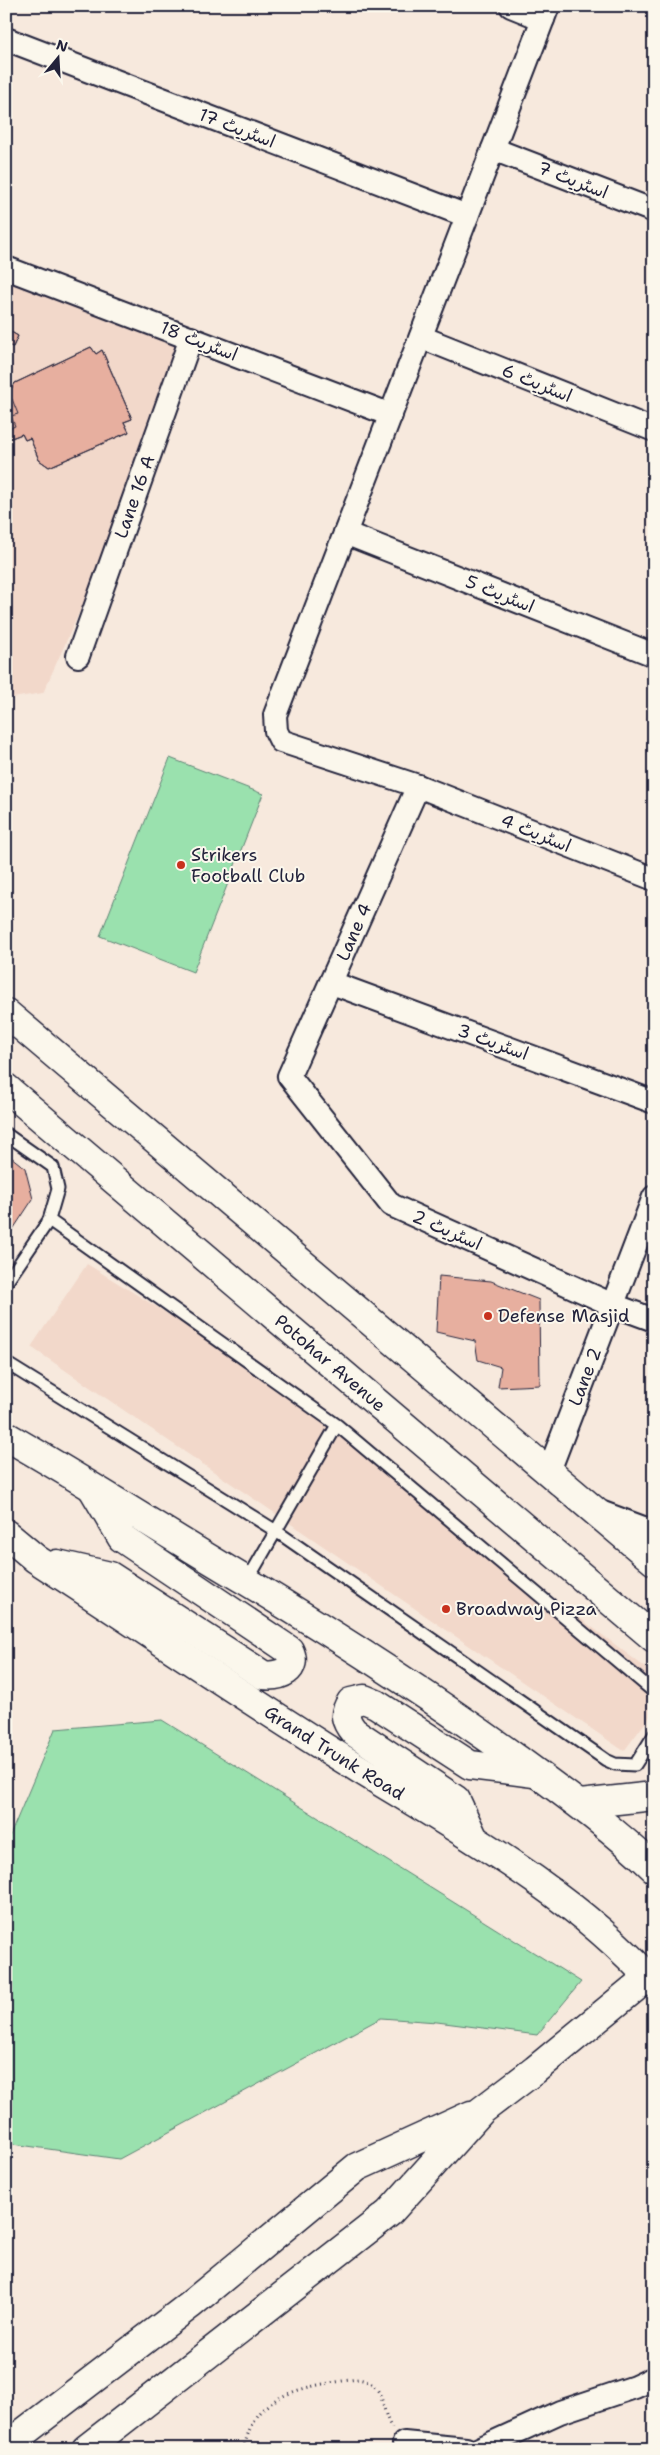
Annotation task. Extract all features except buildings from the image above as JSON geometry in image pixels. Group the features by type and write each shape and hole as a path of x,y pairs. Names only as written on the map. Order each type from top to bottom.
{"main road":[{"path":"6,1013 654,1561"},
{"name":"Potohar Avenue","path":"6,1088 654,1638"},
{"path":"6,1436 92,1485 340,1637 433,1698 580,1804 618,1834 654,1868"},
{"path":"36,1559 110,1576 263,1675 285,1674 292,1665 293,1656 289,1650 122,1538 92,1485"},
{"name":"Grand Trunk Road","path":"6,1534 36,1559 324,1747 474,1839 587,1918 651,1980"},
{"path":"474,1839 456,1800 354,1732 346,1723 346,1710 351,1702 364,1699 376,1704 470,1765 537,1773"},
{"path":"580,1804 654,1796"},
{"path":"86,2449 389,2213 481,2110 651,1980"},
{"path":"6,2446 190,2305 357,2167 481,2110"}],"street":[{"path":"510,6 546,13"},
{"name":"اسٹریٹ 4","path":"546,13 275,715 276,731 281,740 418,786 654,880"},
{"name":"اسٹریٹ 17","path":"6,39 467,216"},
{"name":"اسٹریٹ 7","path":"493,149 654,211"},
{"name":"اسٹریٹ 18","path":"6,268 391,415"},
{"name":"اسٹریٹ 6","path":"421,336 654,430"},
{"name":"Lane 16 A","path":"78,656 191,338"},
{"name":"اسٹریٹ 5","path":"345,533 654,655"},
{"name":"Lane 4","path":"289,1076 418,786"},
{"name":"اسٹریٹ 3","path":"332,983 654,1102"},
{"name":"اسٹریٹ 2","path":"289,1076 391,1205 613,1305 654,1320"},
{"name":"Lane 2","path":"549,1471 654,1197"},
{"path":"590,1508 654,1532"},
{"path":"479,2449 552,2415 634,2387 654,2378"},
{"path":"404,2443 466,2449"}],"lane":[{"path":"6,1134 53,1167 58,1189 49,1220 6,1283"},
{"path":"49,1220 338,1425 654,1692"},
{"path":"6,1363 276,1530 606,1760 615,1764 635,1765 654,1735"},
{"path":"246,1581 338,1425"}],"path":[{"path":"243,2449 258,2414 272,2402 286,2394 358,2379 369,2380 376,2386 388,2422 404,2443"}],"shaded area":[{"path":"6,279 178,341 88,593 43,693 6,699"},
{"path":"87,1264 223,1348 654,1674 654,1711 624,1751 31,1347"}],"green space":[{"name":"Strikers Football Club","path":"170,758 263,794 193,972 100,936"},
{"path":"162,1720 581,1982 537,2035 437,2022 381,2018 119,2159 6,2143 6,1845 55,1729"}],"place":[{"name":"Strikers Football Club","path":"181,865"},
{"name":"Defense Masjid","path":"488,1316"},
{"name":"Broadway Pizza","path":"446,1609"}]}
